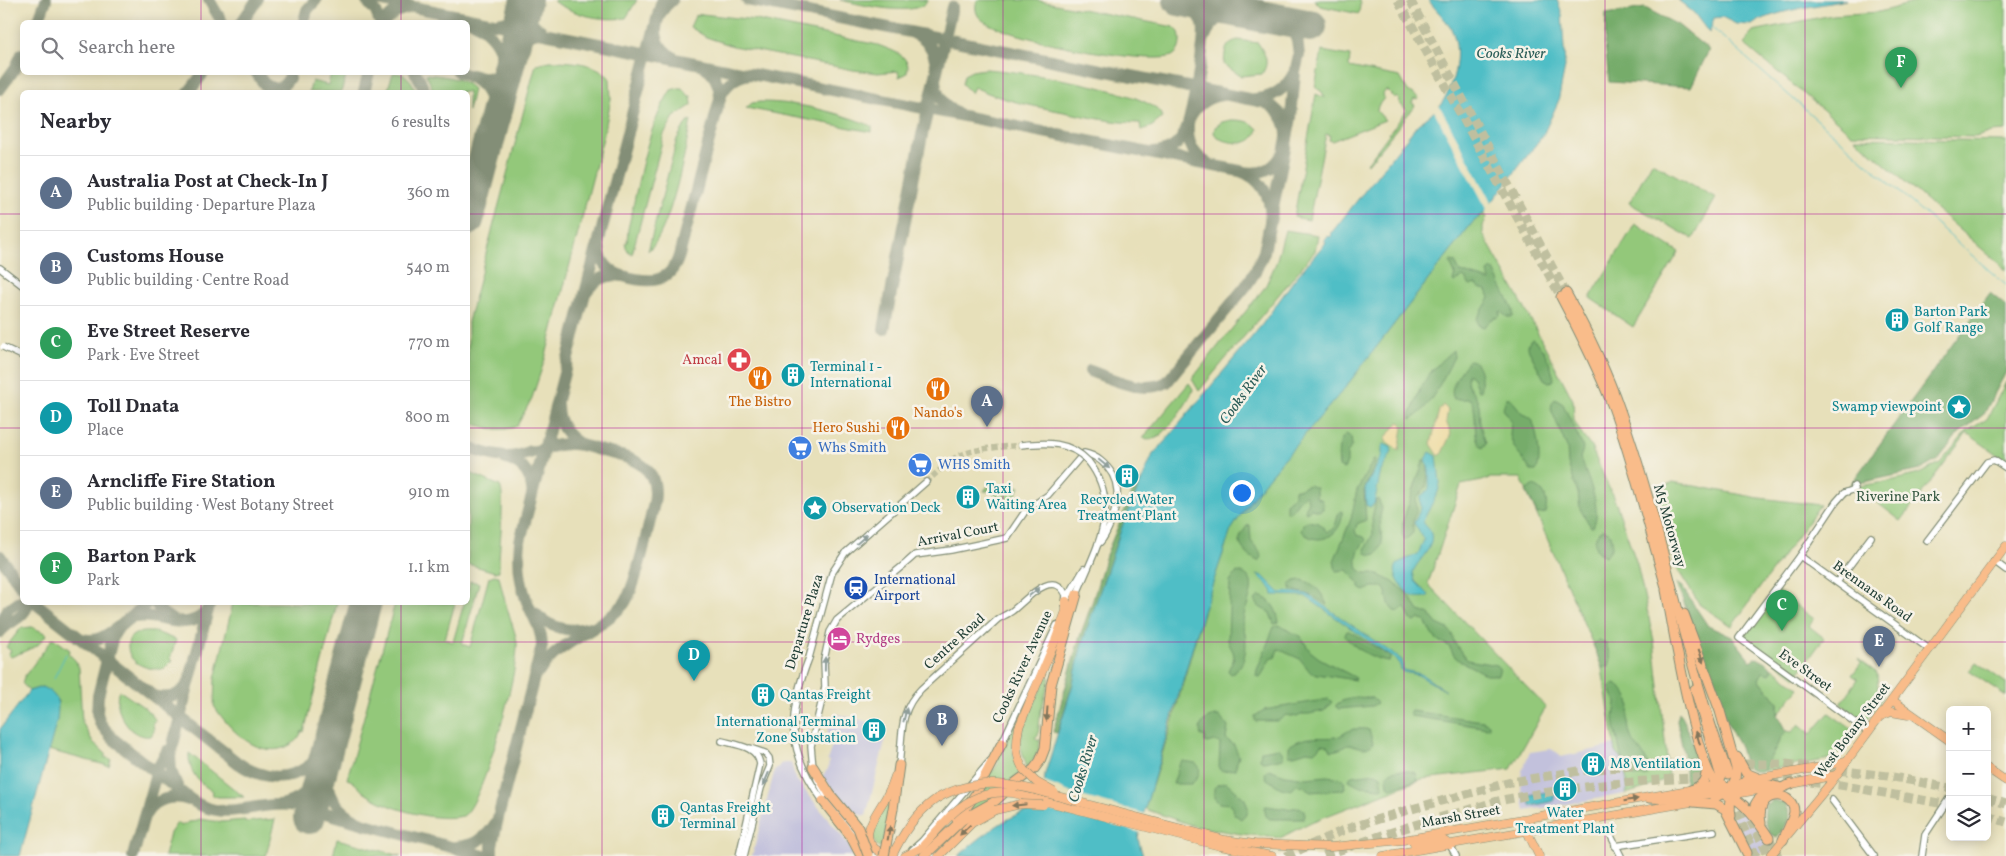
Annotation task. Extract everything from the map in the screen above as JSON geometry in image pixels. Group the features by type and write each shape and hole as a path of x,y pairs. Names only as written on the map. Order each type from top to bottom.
{"highway":[{"name":"M5 Motorway","path":"1564,295 1604,369 1631,453 1729,787"},
{"path":"1667,579 1696,643 1731,746 1736,768 1729,787 1732,822"},
{"path":"1667,579 1687,698 1706,763 1712,778 1729,787 1754,816 1769,838"},
{"path":"924,856 962,820 994,802 1034,769 1040,761 1045,748 1051,685 1077,594"},
{"path":"924,856 969,804 1002,744"},
{"path":"1731,746 1746,773 1753,779"},
{"path":"1692,796 1705,779 1707,774 1706,763"},
{"path":"812,764 832,812 854,841 867,854"},
{"path":"883,856 893,809 899,765"},
{"path":"1649,798 1671,800 1713,792 1753,779"},
{"path":"1714,798 1729,787 1763,784 1778,787"},
{"path":"1754,816 1754,805 1760,796 1791,784"},
{"path":"826,796 858,828 867,854"},
{"path":"1692,796 1719,805 1725,809 1747,853"},
{"path":"1761,825 1759,811 1764,801 1774,796 1786,798 1793,806 1794,814 1783,840"}],"main road":[{"name":"West Botany Street","path":"1770,856 1848,760 2006,546"},
{"path":"1034,692 1051,662 1077,594"},
{"path":"1066,600 1066,611 1056,641 1021,721 1017,738 1017,752 1024,770 1032,779 1078,806"},
{"path":"1892,700 1946,739"},
{"path":"1878,718 1890,712 1912,716"},
{"path":"1753,779 1827,766 1848,760"},
{"path":"899,765 890,790 871,823 868,832 869,840 874,848 891,856 906,830 922,810 944,795 968,786 985,783 1011,784 1078,806"},
{"path":"1991,771 2006,780"},
{"path":"1778,787 1836,775"},
{"path":"1812,780 1821,786 1820,796"},
{"path":"903,856 921,848 951,815 972,799 985,794 999,792 1078,806"},
{"path":"1692,796 1714,798"},
{"name":"Marsh Street","path":"1078,806 1168,829 1215,838 1255,844 1307,847 1372,844 1403,840 1649,798"},
{"name":"Marsh Street","path":"1383,856 1526,832 1671,800"},
{"path":"939,856 972,823 995,810 1008,806 1027,804 1078,806"},
{"path":"1521,820 1539,856"},
{"name":"Marsh Street","path":"1168,829 1220,846 1272,856"},
{"path":"1372,844 1390,845 1443,840 1450,845"},
{"path":"867,854 883,856"}],"street":[{"path":"0,269 20,284"},
{"path":"0,346 12,353 20,355"},
{"path":"1022,445 1055,443 1076,451 1088,462 1101,481 1105,492 1105,521 1098,544 1090,559 1077,594"},
{"name":"Arrival Court","path":"812,764 811,746 825,687 824,660 832,628 837,620 915,556 1006,539 1026,510 1048,495 1084,453 1094,456 1107,466 1114,475 1116,483 1117,498 1115,510 1109,527 1098,544"},
{"path":"1927,541 1987,462 1994,460 2006,468"},
{"name":"Departure Plaza","path":"826,796 814,787 804,770 797,750 793,724 795,703 832,573 846,553 926,482"},
{"name":"Eve Street","path":"1854,486 1855,489 1844,493 1836,502 1800,556 1739,638 1868,732"},
{"path":"1837,582 1871,538"},
{"name":"Brennans Road","path":"1800,556 1930,649"},
{"name":"Cooks River Avenue","path":"903,856 918,845 990,761 1002,744 1050,643 1066,600 1090,559"},
{"path":"1994,562 2006,570"},
{"name":"Centre Road","path":"899,765 905,712 909,702 917,694 998,619 1011,612 1037,589 1048,584 1057,585 1064,591 1066,600"},
{"path":"722,741 757,754 760,764 739,856"},
{"path":"744,856 762,788 770,766 769,758 765,753 754,748 745,748"},
{"path":"1832,800 1874,856"},
{"path":"1922,856 1925,834 1946,803"},
{"path":"1615,846 1714,831"},
{"path":"1610,834 1621,856"},
{"path":"1450,845 1456,856"}],"shaded area":[{"path":"837,714 885,726 885,741 866,816 847,811 822,776 828,769 829,761 827,761 834,739 827,735 831,718"},
{"path":"1615,745 1616,752 1623,761 1628,789 1625,794 1525,811 1521,788 1522,770 1530,752 1551,749 1561,757"},
{"path":"791,762 795,778 850,846 853,856 752,856 775,769 780,764"},
{"path":"1734,801 1756,822 1769,843 1758,856 1747,856 1733,817"}],"green space":[{"path":"554,0 637,0 626,18 606,19 580,14 554,2"},
{"path":"840,0 928,0 922,6 913,9 887,9"},
{"path":"977,0 1035,0 1174,27 1179,32 1180,46 1172,56 1158,58 1105,53 1042,41 992,25 980,18 976,9"},
{"path":"1314,0 1359,0 1359,14 1320,6"},
{"path":"1924,0 2006,0 2006,131 1991,132 1976,137 1852,134 1744,44 1753,31 1832,15 1879,12"},
{"path":"1645,8 1678,25 1709,50 1691,87 1609,82 1605,44 1606,14"},
{"path":"702,14 756,20 878,45 904,58 908,68 906,74 899,77 898,71 878,73 853,70 733,46 706,37 690,27 695,16"},
{"path":"1233,41 1258,43 1266,58 1266,66 1262,74 1241,76 1224,65 1228,46"},
{"path":"1322,51 1350,56 1349,67 1400,77 1408,91 1419,98 1418,100 1414,99 1412,103 1415,105 1414,107 1368,164 1407,110 1399,103 1400,101 1396,97 1394,98 1386,90 1383,94 1384,98 1377,111 1385,120 1332,141 1329,140 1330,135 1326,134 1309,220 1294,217 1316,94 1325,98 1322,92 1315,87"},
{"path":"550,61 565,61 599,69 610,79 611,99 604,134 545,359 532,398 517,426 505,429 492,429 470,421 470,314 536,64"},
{"path":"984,69 1023,73 1112,90 1155,108 1162,118 1151,127 1141,130 1140,123 1102,119 1030,105 996,96 974,87 971,93 962,84 964,75 972,71"},
{"path":"330,75 346,75 342,90 310,90 312,81 328,85"},
{"path":"392,75 404,75 413,84 415,90 388,90"},
{"path":"426,75 451,78 463,82 473,89 470,102 470,90 433,90"},
{"path":"682,88 691,96 692,105 674,117 664,134 632,254 627,250 625,243 627,243 628,229 644,158 662,106 671,90"},
{"path":"752,103 789,104 831,112 872,126 872,132 746,108"},
{"path":"691,120 681,169 670,209 656,242 648,251 677,139 685,125"},
{"path":"1231,120 1252,124 1258,129 1252,139 1247,142 1235,143 1218,138 1214,133 1215,127 1222,122"},
{"path":"1855,138 2006,141 2006,270"},
{"path":"1652,162 1716,198 1693,239 1629,203"},
{"path":"1483,214 1487,217 1483,226 1483,234 1573,400 1574,420 1591,447 1617,506 1637,564 1654,641 1669,777 1649,787 1625,794 1628,788 1623,761 1616,752 1601,663 1521,478 1490,478 1461,485 1428,584 1546,707 1511,769 1422,779 1311,822 1280,838 1194,826 1148,810 1145,808 1172,723 1203,612 1231,530 1270,475 1344,389 1472,223"},
{"path":"1635,224 1679,252 1633,327 1590,298"},
{"path":"1285,230 1318,235 1315,251 1199,391 1192,379 1265,287 1276,263"},
{"path":"1451,261 1455,262 1460,272 1490,281 1488,272 1492,269 1494,270 1513,310 1513,317 1507,317 1500,311 1500,316 1491,320 1484,327 1478,325 1477,319 1490,298 1487,290 1479,288 1476,284 1470,286 1463,277 1455,283 1453,282 1455,274 1450,263"},
{"path":"1990,293 2006,306 2006,372 1984,414 1957,435 1938,460 1920,470 1850,485"},
{"path":"1532,339 1537,342 1547,357 1553,374 1553,381 1549,382 1544,379 1529,351 1528,345"},
{"path":"1453,350 1454,357 1436,391 1418,415 1411,419 1417,396 1424,381 1434,368"},
{"path":"1469,360 1479,367 1481,377 1480,391 1478,391 1473,378 1468,374 1467,381 1479,405 1480,426 1486,443 1482,448 1476,436 1474,411 1470,399 1454,399 1452,394 1456,379"},
{"name":"Riverine Park","path":"2006,382 2006,461 1967,433 1901,521 1858,488 1858,486 1919,474 1940,463 1967,431 1987,419"},
{"path":"1189,383 1193,389 1192,393 1173,422 1156,438 1143,438"},
{"path":"1506,398 1510,398 1523,414 1532,419 1539,453 1536,471 1531,471 1514,447 1510,436 1511,421 1503,409"},
{"path":"1555,399 1563,404 1582,445 1583,449 1580,458 1595,502 1596,519 1593,527 1591,527 1580,509 1578,493 1568,464 1567,448 1551,409"},
{"path":"1346,434 1351,437 1352,445 1347,454 1347,463 1344,469 1339,467 1338,454 1341,441"},
{"path":"1374,459 1376,462 1364,491 1366,520 1357,524 1355,531 1357,535 1364,537 1366,540 1358,553 1358,569 1364,573 1374,573 1393,582 1408,594 1419,611 1429,614 1437,624 1448,629 1452,634 1454,642 1467,660 1497,665 1500,668 1498,675 1487,675 1460,661 1454,656 1449,646 1432,635 1425,621 1419,619 1415,622 1411,620 1406,609 1403,608 1400,612 1394,611 1383,587 1372,587 1365,591 1361,589 1347,570 1336,571 1334,561 1351,519 1357,490"},
{"path":"1424,459 1428,465 1426,487 1416,499 1417,509 1413,520 1413,533 1405,540 1402,534 1403,521"},
{"path":"470,473 500,486 502,492 499,571 495,572 470,565"},
{"path":"1137,481 1140,482 1123,524 1082,643 1073,684 1057,733 1053,732 1079,639 1106,555"},
{"path":"1673,482 1759,498 1820,505 1732,626 1700,605 1674,564 1656,490"},
{"path":"1008,484 1020,487 1012,502 984,491 987,487"},
{"path":"1309,485 1316,488 1316,497 1322,500 1323,509 1319,511 1311,509 1306,512 1308,500 1306,495 1301,498 1292,510 1286,511 1286,503 1294,496 1294,490"},
{"path":"1532,486 1540,489 1545,496 1545,513 1537,514 1526,491"},
{"path":"1378,499 1382,508 1380,517 1382,544 1377,554 1371,555 1366,553 1365,549 1373,534 1372,518 1376,500"},
{"path":"1342,511 1342,519 1339,526 1329,536 1315,539 1301,531 1303,524 1307,521 1319,523 1327,532 1330,531 1336,524 1339,512"},
{"path":"1250,525 1251,541 1260,552 1261,557 1258,561 1245,552 1240,541 1242,533"},
{"path":"1603,529 1610,533 1612,539 1610,551 1605,556 1598,552 1595,546 1596,536"},
{"path":"1237,572 1250,579 1251,592 1243,622 1246,639 1243,661 1236,671 1231,674 1228,671 1234,656 1228,640 1230,582"},
{"path":"499,576 515,633 517,643 516,657 498,735 480,788 471,807 463,816 440,817 401,810 378,800 347,779 394,605 454,605 445,639 453,642 463,605 470,605 470,581 479,583 462,644 470,647 489,577"},
{"path":"1295,581 1307,581 1318,590 1327,605 1313,596 1292,590 1290,585"},
{"path":"1676,583 1682,587 1708,626 1732,637 1751,661 1756,658 1759,659 1766,662 1771,668 1770,674 1763,672 1759,679 1778,702 1778,715 1787,731 1782,736 1763,771 1752,770 1746,766 1740,747 1724,715"},
{"path":"1776,590 1814,619 1809,626 1824,638 1796,677 1745,639 1744,636"},
{"path":"1259,596 1271,602 1279,622 1274,624 1270,613 1258,605 1255,600"},
{"path":"233,605 336,605 304,732 302,731 296,741 286,747 275,750 264,749 244,739 235,732 214,706 215,679"},
{"path":"1279,625 1301,637 1310,651 1319,658 1356,678 1355,680 1311,673 1300,659 1278,649 1275,658 1271,658 1260,677 1256,676 1274,627"},
{"path":"32,627 47,634 37,646 11,657 8,655 11,651 6,647 21,628"},
{"path":"1347,631 1390,656 1390,660 1376,658 1358,648 1348,640 1345,635"},
{"path":"156,632 176,640 170,659 172,661 164,669 152,669 140,665 135,662 129,652 129,639 134,634"},
{"path":"53,638 70,650 68,653 75,660 79,668 82,722 93,742 106,754 104,757 111,759 109,766 48,750 57,720 58,701 42,687 29,691 22,683 24,677"},
{"path":"1599,640 1606,643 1611,659 1609,666 1602,668 1593,644"},
{"path":"1858,659 1877,673 1878,688 1883,697 1865,722 1841,704 1858,679 1852,675 1861,663"},
{"path":"1976,662 2006,683 2006,696 1969,671"},
{"path":"1772,667 1799,688 1778,715 1778,702 1759,679 1761,673 1772,671"},
{"path":"1046,677 1050,678 1041,709 1038,736 1035,737 1038,741 1040,739 1039,747 1035,758 1027,768 1021,748 1019,748 1023,728"},
{"path":"1616,683 1628,697 1630,703 1628,726 1632,739 1645,757 1648,769 1647,776 1633,777 1628,772 1620,752 1614,718 1616,702 1609,687"},
{"path":"120,691 145,708 156,720 153,722 154,731 151,736 143,736 136,733 125,722 118,707 118,692"},
{"path":"1356,697 1372,698 1377,703 1372,706 1339,709 1336,707 1342,701"},
{"path":"1329,699 1332,702 1324,711 1303,714 1297,717 1286,715 1278,721 1255,721 1255,716 1264,710"},
{"path":"1411,711 1483,721 1489,724 1489,726 1488,728 1411,716 1409,714"},
{"path":"1679,713 1688,731 1702,773 1696,781 1685,785 1685,760 1677,721"},
{"path":"1829,713 1856,732 1847,746 1830,759 1763,771 1782,736 1787,731 1792,732 1799,724 1811,734"},
{"path":"1019,715 1013,750 1014,757 1022,772 1004,785 990,801 969,812 967,809 990,772 994,770 999,762 997,760"},
{"path":"1219,716 1228,727 1226,739 1234,745 1239,756 1235,769 1223,771 1219,769 1220,743 1214,741 1207,743 1205,742 1205,736 1201,736 1200,727 1204,721 1211,717"},
{"path":"1352,729 1369,730 1373,743 1367,748 1348,744 1341,749 1331,751 1327,745 1323,744 1314,752 1307,751 1289,755 1289,746 1295,742 1312,738 1336,737"},
{"path":"1279,748 1283,758 1264,762 1260,759 1261,751"},
{"path":"189,753 244,797 218,797 212,795 213,791 203,784 192,771"},
{"path":"1183,761 1198,765 1199,774 1191,784 1173,784 1180,763"},
{"path":"1269,769 1285,775 1306,778 1327,776 1340,778 1344,781 1345,788 1342,790 1310,792 1304,786 1296,785 1292,790 1281,788 1267,779 1265,773"},
{"path":"1397,770 1416,773 1418,780 1391,788 1388,786 1387,775"},
{"path":"1376,773 1381,776 1383,787 1381,788 1360,786 1349,780 1351,776"},
{"path":"1226,782 1245,799 1249,811 1241,819 1234,814 1231,804 1219,803 1214,798 1214,788"},
{"path":"889,796 892,797 883,845 878,847 874,841 873,828"},
{"path":"1773,800 1786,804 1790,816 1785,827 1777,837 1770,834 1765,817 1766,805"},
{"path":"1264,807 1287,809 1299,807 1304,810 1305,816 1303,819 1270,819 1266,816"},
{"path":"199,819 221,822 245,820 245,822 275,819 266,856 164,856 170,833 177,823 181,826 189,822 198,821"},
{"path":"337,839 401,856 333,856"}],"sand":[{"path":"1443,405 1448,410 1446,421 1451,434 1439,456 1431,444 1439,410"},
{"path":"1399,422 1402,423 1403,428 1399,451 1386,441 1386,437"}],"water":[{"name":"Cooks River","path":"1428,0 1557,0 1562,14 1565,67 1558,102 1543,135 1483,214 1472,223 1344,389 1270,475 1231,530 1203,612 1142,819 1138,839 1143,856 958,856 1008,819 1030,811 1042,810 1045,774 1073,684 1082,643 1123,524 1153,454 1261,326 1294,280 1326,242 1324,240 1332,235 1330,233 1418,124 1436,110 1446,96 1456,66 1456,45 1450,27"},
{"path":"1678,0 1846,0 1783,12 1760,20 1752,25 1736,24 1722,17 1714,18 1709,33 1694,13"},
{"path":"1384,444 1391,447 1392,452 1381,471 1374,504 1370,507 1366,505 1365,489 1382,455"},
{"path":"1430,452 1437,456 1440,483 1438,492 1423,521 1430,531 1431,542 1413,572 1415,581 1429,595 1427,597 1417,597 1407,592 1400,584 1395,569 1397,565 1418,554 1424,540 1414,523 1421,508 1420,497 1429,489 1429,471 1426,458"},
{"path":"1257,574 1263,576 1280,593 1307,594 1402,660 1403,670 1421,674 1446,691 1418,675 1403,672 1399,662 1305,596 1273,595 1272,590"},
{"path":"42,687 52,693 57,700 57,720 20,856 0,856 0,729 29,691"},
{"path":"1552,791 1554,793 1554,801 1530,805 1529,795"}],"pier":[{"path":"1438,103 1493,205 1488,211 1433,109"},
{"path":"1042,781 1077,795 1146,814 1142,833 1065,813 1027,808 1040,807"}],"waterway":[{"path":"1711,27 2006,285"},
{"path":"54,678 66,654"}],"taxiway":[{"path":"39,20 46,0"},
{"path":"209,0 221,20"},
{"path":"243,20 257,0"},
{"path":"304,20 307,10 316,0"},
{"path":"366,0 376,12 379,20"},
{"path":"378,0 1240,171 1248,174 1264,190 1270,205 1270,222"},
{"path":"497,23 507,21 515,16 525,0"},
{"path":"526,0 529,18 542,31"},
{"path":"492,856 492,845 498,818 542,646 539,628 526,599 520,578 520,541 662,0"},
{"path":"672,0 660,14 656,30 660,45 673,57"},
{"path":"747,0 1264,102 1279,112 1286,127 1287,140"},
{"path":"1154,153 1171,148 1183,136 1194,99 1201,62 1203,24 1193,9 1185,3 1176,0"},
{"path":"386,20 395,12 411,7"},
{"path":"884,329 922,135 952,7"},
{"path":"1204,39 1207,31 1217,20 1229,15 1252,15"},
{"path":"1090,371 1138,386 1158,386 1167,382 1246,286 1255,272 1264,252 1291,118 1295,72 1299,55 1297,39 1288,24 1253,15"},
{"path":"472,21 491,36 501,53 503,74 500,96"},
{"path":"510,62 519,42 532,33 538,32"},
{"path":"915,34 924,39 930,47 936,66"},
{"path":"0,89 20,58"},
{"path":"701,64 715,79 719,88 720,99"},
{"path":"470,75 492,78 501,75 508,66"},
{"path":"1255,99 1267,97 1278,92 1287,84 1294,73"},
{"path":"623,276 641,280 657,280 664,277 675,265 679,256 721,95 732,81 740,76 750,74"},
{"path":"190,90 202,75"},
{"path":"258,75 268,90"},
{"path":"364,90 368,75"},
{"path":"417,75 424,90"},
{"path":"466,75 484,88 488,96 492,114 489,136"},
{"path":"265,84 272,88 278,88 284,85 289,78"},
{"path":"935,80 940,99 955,112"},
{"path":"1190,117 1203,102 1212,97 1222,95"},
{"path":"1188,126 1192,147 1198,156 1207,163"},
{"path":"1244,172 1256,173 1266,170 1275,164 1282,155"},
{"path":"470,194 476,184 482,162"},
{"path":"586,292 602,278 623,276 613,272 605,265 599,245"},
{"path":"557,405 559,418 567,434 582,445"},
{"path":"522,455 565,444 586,446 633,460 641,465 653,479 655,490 654,503 641,557 628,598 613,614 557,652 539,672"},
{"path":"470,449 491,455 507,457 522,455 530,451"},
{"path":"504,458 515,462 523,469 529,477 532,489"},
{"path":"0,556 20,585"},
{"path":"0,626 8,609 20,601"},
{"path":"0,632 20,616 28,605"},
{"path":"38,605 238,763 253,771 268,776 296,773 308,766 318,756 327,743 333,727"},
{"path":"145,605 119,627 113,636 98,696 97,713 100,723 112,738 190,799 203,806 227,811 290,805 365,824"},
{"path":"157,605 162,613 172,620"},
{"path":"178,788 171,771 170,756 209,605"},
{"path":"128,619 149,617 171,621 192,621 201,616 209,607"},
{"path":"535,613 547,623 561,628 576,630 590,627"},
{"path":"79,638 95,640 118,627"},
{"path":"154,696 173,696 181,692 188,684"},
{"path":"328,749 326,761 327,784 336,804 344,812 365,824 484,856"},
{"path":"133,856 157,770 167,751"},
{"path":"285,804 304,794 314,784 323,764"},
{"path":"146,814 154,805 164,799 183,798 189,800"},
{"path":"456,847 468,845 479,840 495,824"}],"runway":[{"path":"470,212 526,0"},
{"path":"1179,0 1311,26"},
{"path":"309,818 365,605"}],"tunnel":[{"path":"1398,0 1561,297"},
{"path":"1410,0 1566,293"},
{"path":"926,482 949,462 961,455 977,450 1021,445"},
{"path":"1286,856 1346,829 1408,810 1511,782 1585,770 1654,764 1785,764 1888,776 1946,787"},
{"path":"1730,776 1840,785 1946,804"},
{"path":"1324,856 1409,827 1508,799 1610,784 1712,777"},
{"path":"1731,799 1756,856"},
{"path":"1991,799 2006,804"},
{"path":"1744,808 1769,856"},
{"path":"1991,817 2006,822"},
{"path":"1769,838 1778,856"}],"place":[{"name":"Barton Park","path":"1901,88"},
{"name":"Barton Park Golf Range","path":"1897,320"},
{"name":"Amcal","path":"739,360"},
{"name":"Terminal 1 - International","path":"793,375"},
{"name":"The Bistro","path":"760,378"},
{"name":"Nando's","path":"938,389"},
{"name":"Swamp viewpoint","path":"1959,407"},
{"name":"Australia Post at Check-In J","path":"987,427"},
{"name":"Hero Sushi","path":"898,428"},
{"name":"Whs Smith","path":"800,448"},
{"name":"WHS Smith","path":"920,465"},
{"name":"Recycled Water Treatment Plant","path":"1127,476"},
{"name":"Taxi Waiting Area","path":"968,497"},
{"name":"Observation Deck","path":"815,508"},
{"name":"International Airport","path":"856,588"},
{"name":"Eve Street Reserve","path":"1782,631"},
{"name":"Rydges","path":"839,639"},
{"name":"Arncliffe Fire Station","path":"1879,667"},
{"name":"Toll Dnata","path":"694,681"},
{"name":"Qantas Freight","path":"763,695"},
{"name":"International Terminal Zone Substation","path":"874,730"},
{"name":"Customs House","path":"942,746"},
{"name":"M8 Ventilation","path":"1593,764"},
{"name":"Water Treatment Plant","path":"1565,789"},
{"name":"Qantas Freight Terminal","path":"663,816"}]}
